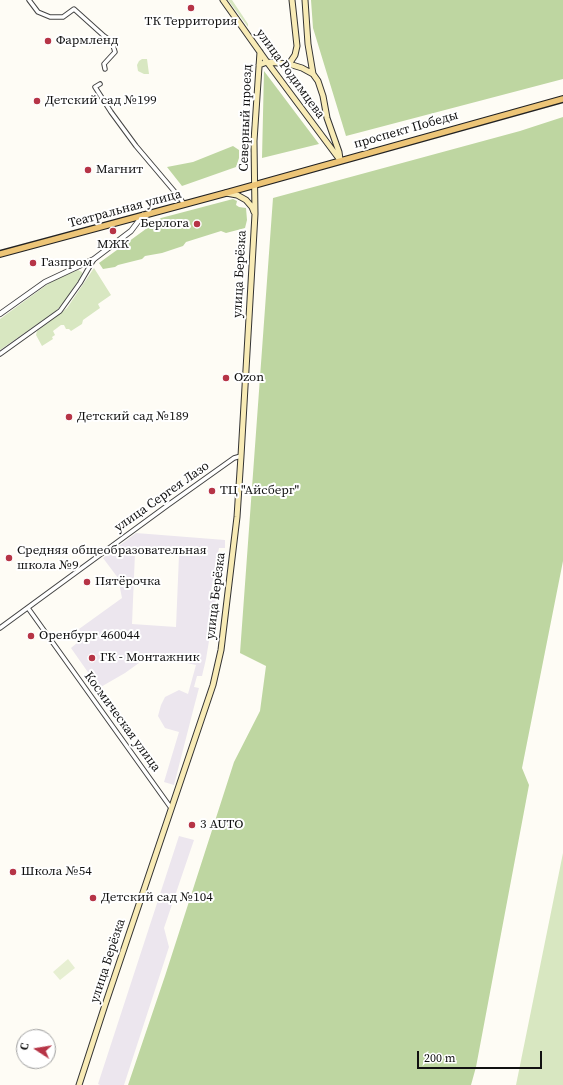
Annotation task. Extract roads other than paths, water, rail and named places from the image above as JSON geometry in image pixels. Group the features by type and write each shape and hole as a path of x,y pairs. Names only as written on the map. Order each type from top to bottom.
{"main road":[{"name":"улица Родимцева","path":"223,0 266,62 340,160"},
{"path":"289,64 295,55 297,46 292,0"},
{"path":"305,0 308,44 313,74"},
{"name":"Северный проезд","path":"255,184 253,158 260,52"},
{"path":"259,65 266,62 289,64 302,68 313,74 318,81 323,96 327,118 339,152 340,160"},
{"name":"проспект Победы","path":"255,184 563,98"},
{"name":"Театральная улица","path":"0,254 255,184"},
{"name":"улица Берёзка","path":"79,1085 209,698 218,666 230,576 241,456 255,214 255,184"},
{"path":"226,193 237,195 246,200 252,207 255,214"}],"street":[{"path":"29,0 38,12 50,17 63,17 74,9 112,42 115,52 104,64 105,69"},
{"path":"100,84 95,88 111,112 136,146 170,185 184,204"},
{"path":"0,314 45,282 94,260 131,231 138,224 143,215"},
{"path":"0,354 60,311 94,260"},
{"name":"улица Сергея Лазо","path":"0,628 168,505 234,458 241,456"},
{"name":"Космическая улица","path":"28,608 171,808"}],"place":[{"name":"ТК Территория","path":"191,8"},
{"name":"Фармленд","path":"48,41"},
{"name":"Детский сад №199","path":"37,101"},
{"name":"Магнит","path":"88,170"},
{"name":"Берлога","path":"197,224"},
{"name":"МЖК","path":"113,231"},
{"name":"Газпром","path":"33,263"},
{"name":"Ozon","path":"226,378"},
{"name":"Детский сад №189","path":"69,417"},
{"name":"ТЦ \"Айсберг\"","path":"212,491"},
{"name":"Средняя общеобразовательная школа №9","path":"9,558"},
{"name":"Пятёрочка","path":"87,582"},
{"name":"Оренбург 460044","path":"31,636"},
{"name":"ГК - Монтажник","path":"92,658"},
{"name":"3 AUTO","path":"192,825"},
{"name":"Школа №54","path":"13,872"},
{"name":"Детский сад №104","path":"93,898"}]}
